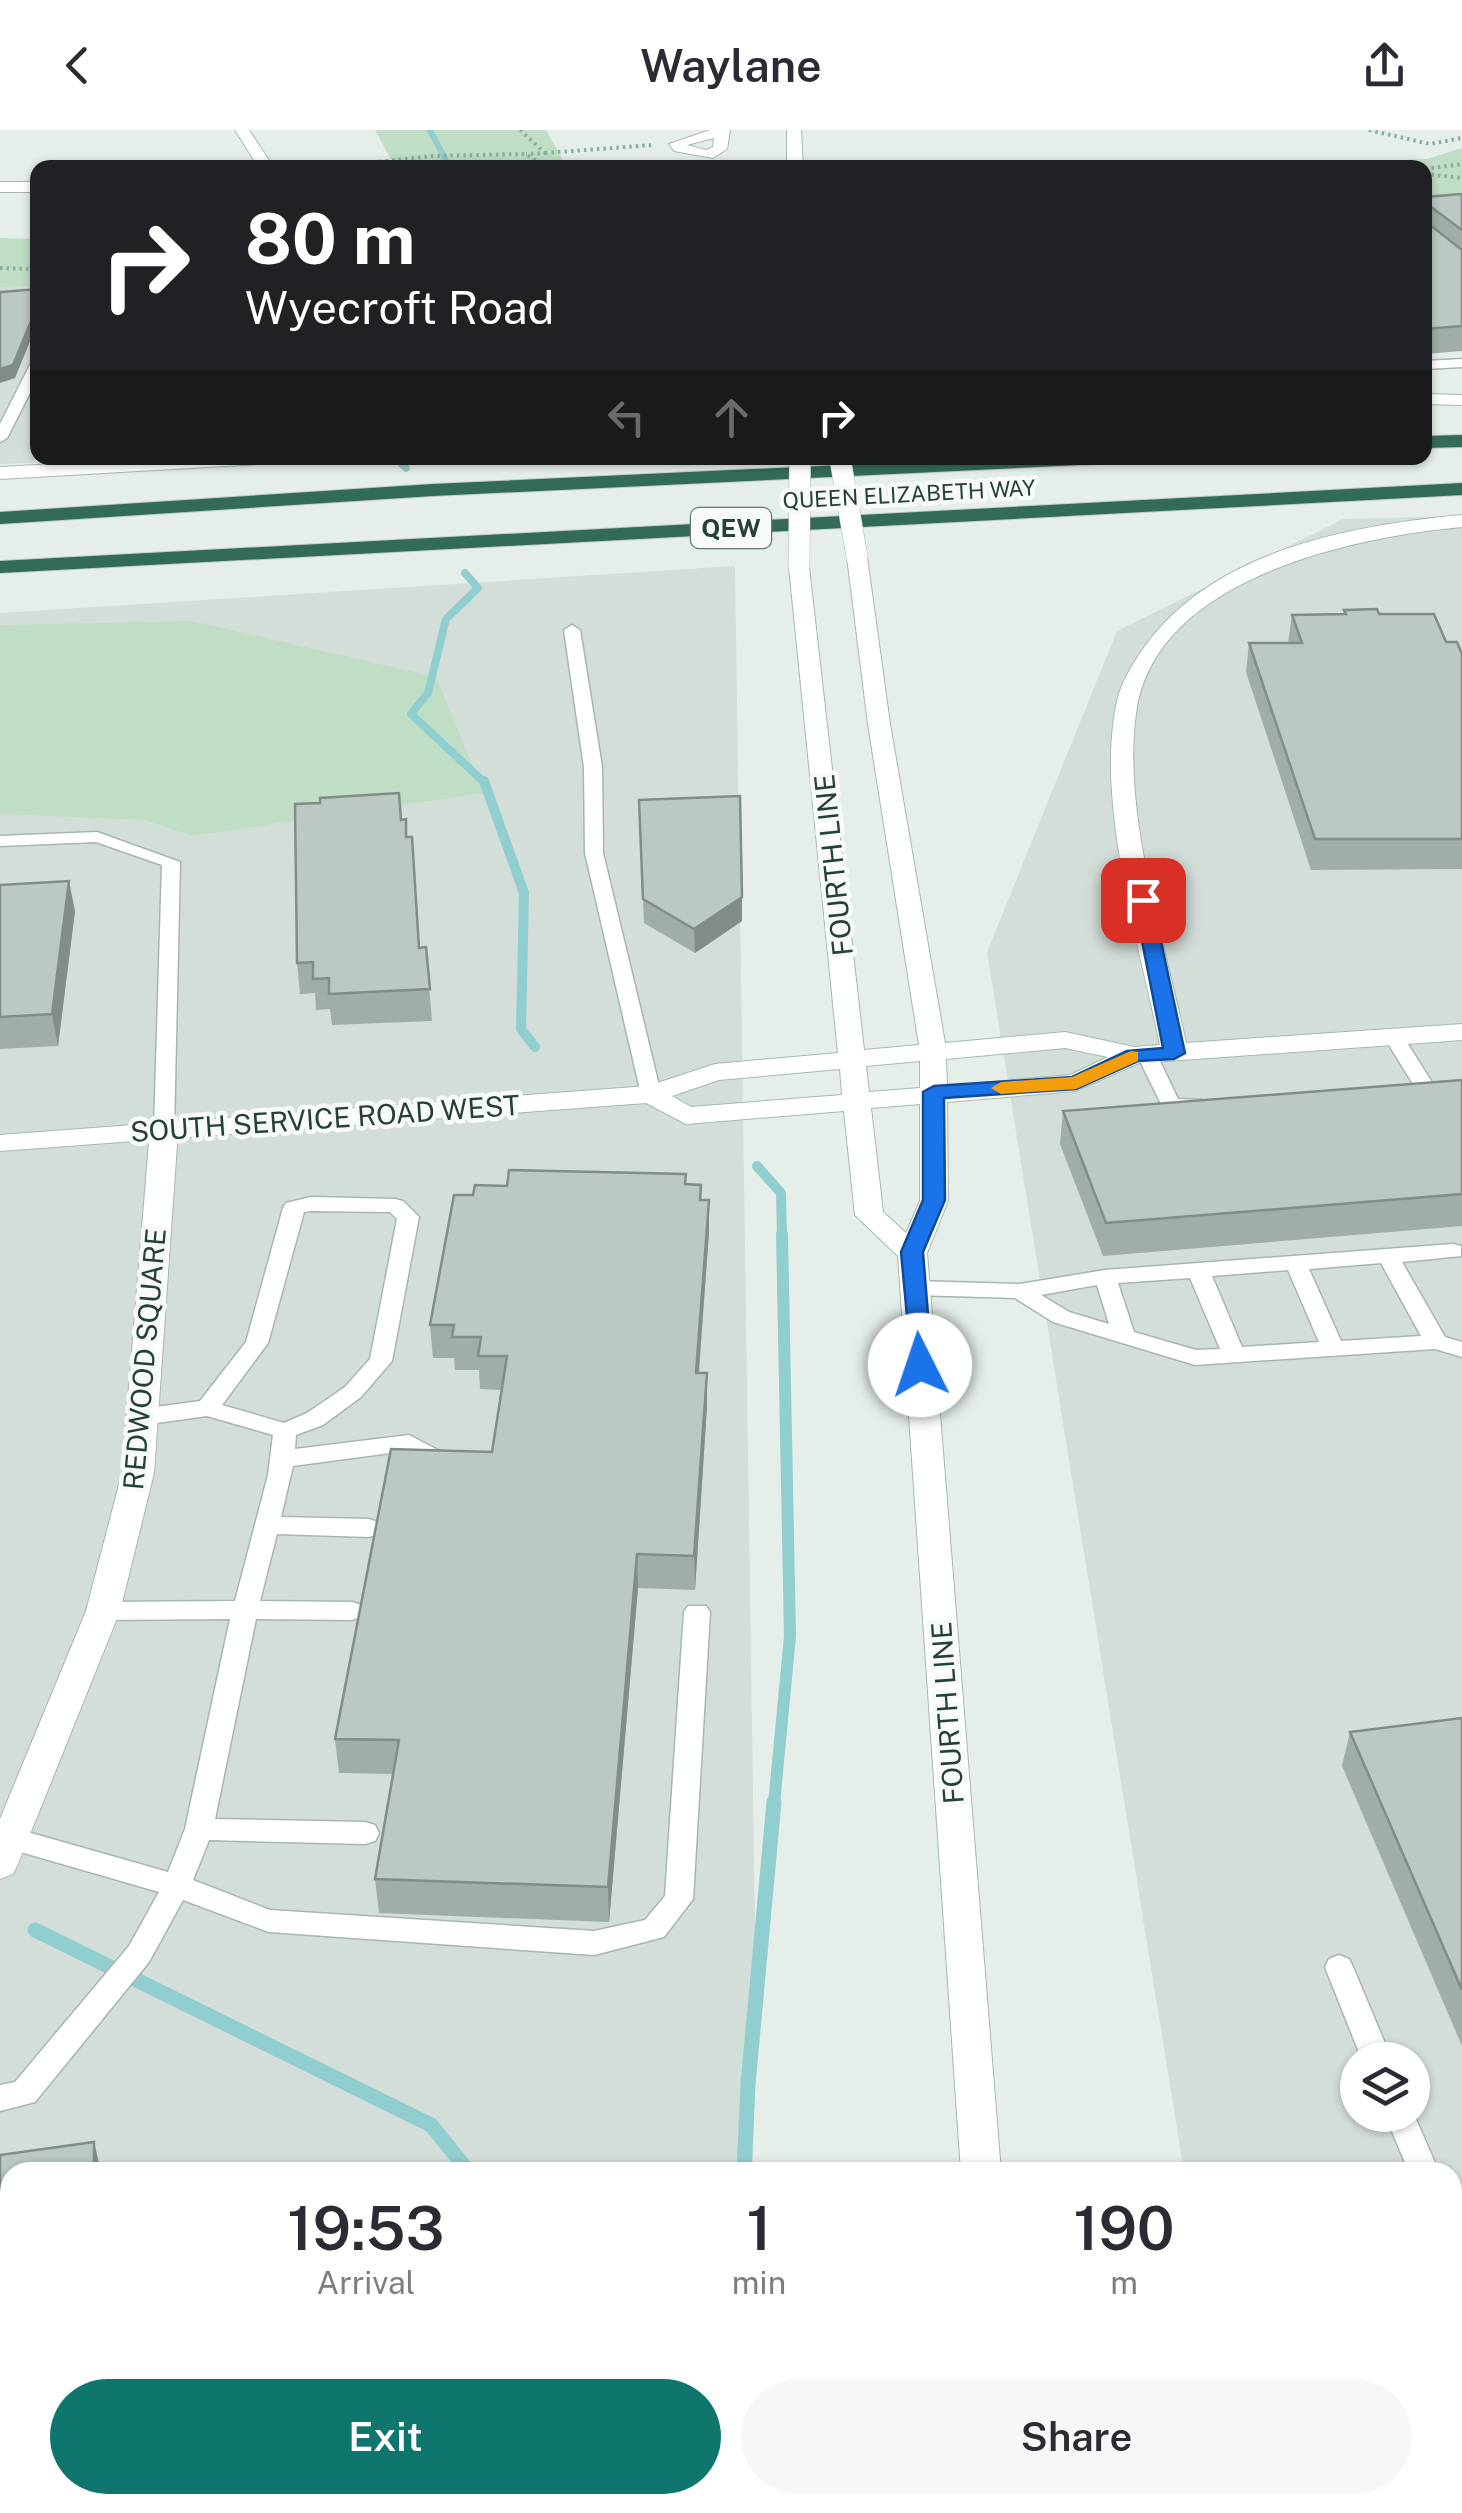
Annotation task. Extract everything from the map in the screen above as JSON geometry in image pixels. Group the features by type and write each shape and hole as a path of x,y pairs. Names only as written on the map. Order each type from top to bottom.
{"highway":[{"path":"1432,442 1462,441"},
{"name":"QUEEN ELIZABETH WAY","path":"0,518 433,490 956,465"},
{"name":"QUEEN ELIZABETH WAY","path":"0,567 1462,489"}],"street":[{"path":"242,130 263,160"},
{"path":"794,130 795,160"},
{"path":"676,144 723,131"},
{"path":"0,188 30,186"},
{"path":"1432,399 1462,400"},
{"path":"0,472 129,465"},
{"name":"FOURTH LINE","path":"800,465 800,566 869,1214 912,1252"},
{"name":"FOURTH LINE","path":"841,465 878,724 933,1053 934,1200 912,1252 980,2162"},
{"path":"1152,1054 1149,939 1125,782 1126,706 1144,661 1211,591 1252,571 1370,536 1462,521"},
{"path":"650,1094 686,1116 934,1092 1076,1083 1152,1054 1462,1032"},
{"name":"SOUTH SERVICE ROAD WEST","path":"0,1142 650,1094 714,1072 1065,1040 1152,1054"},
{"name":"REDWOOD SQUARE","path":"5,1851 103,1611 138,1473 164,1130"}],"lane":[{"path":"1432,365 1462,363"},
{"path":"1,436 30,379"},
{"path":"0,398 20,398"},
{"path":"572,630 592,767 594,853 650,1094"},
{"path":"0,842 97,838 171,862 164,1130"},
{"path":"1394,1037 1423,1084"},
{"path":"1152,1054 1171,1106 1210,1102"},
{"path":"142,1416 207,1408 285,1431 315,1419 353,1392 380,1361 408,1217 396,1206 311,1204 294,1208 257,1342 207,1408"},
{"path":"915,1288 1020,1291 1105,1277 1454,1251"},
{"path":"1388,1256 1436,1342"},
{"path":"1296,1263 1333,1349"},
{"path":"1198,1270 1234,1356"},
{"path":"1105,1277 1124,1336"},
{"path":"1020,1291 1062,1317 1195,1358 1436,1342 1462,1350"},
{"path":"0,2098 24,2093 139,1954 177,1886 199,1829 245,1610 282,1460 285,1431"},
{"path":"282,1460 410,1444 443,1463"},
{"path":"267,1526 369,1528"},
{"path":"103,1611 352,1612"},
{"path":"5,1851 177,1886 269,1921 594,1943 654,1929 679,1899 698,1612"},
{"path":"199,1829 364,1833"},
{"path":"1339,1967 1370,2042"},
{"path":"1407,2132 1420,2162"}],"path":[{"path":"520,130 545,153"},
{"path":"1370,130 1430,144 1462,138"},
{"path":"391,160 676,144"},
{"path":"526,154 535,160"},
{"path":"1432,170 1462,164"},
{"path":"1432,172 1462,178"},
{"path":"0,268 30,269"}],"shaded area":[{"path":"30,286 30,463 0,464 0,287"},
{"path":"1462,516 1462,2162 1182,2162 987,952 1117,631 1343,519"},
{"path":"735,566 756,1997 753,2162 0,2162 0,613"}],"green space":[{"path":"375,130 546,130 563,160 391,160"},
{"path":"1462,148 1462,201 1432,203 1432,160 1408,160 1427,159"},
{"path":"0,238 30,239 30,286 0,287"},
{"path":"192,621 436,677 484,793 192,836 145,820 0,814 0,625"}],"building":[{"path":"1462,194 1462,230 1432,208 1432,196"},
{"path":"1432,227 1462,250 1462,326 1432,328"},
{"path":"30,290 30,324 13,365 0,369 0,293"},
{"path":"1377,609 1379,614 1434,614 1446,642 1457,642 1462,654 1462,839 1315,839 1249,643 1302,643 1292,615"},
{"path":"399,793 406,837 412,837 419,948 426,947 430,989 329,994 329,978 313,979 313,962 297,963 295,804 320,803 320,798"},
{"path":"740,796 742,897 694,929 643,899 639,800"},
{"path":"69,881 52,1014 0,1017 0,885"},
{"path":"1462,1080 1462,1194 1106,1223 1063,1111"},
{"path":"509,1170 686,1174 685,1184 701,1185 700,1200 709,1200 696,1373 707,1373 694,1556 637,1554 608,1887 375,1879 399,1740 335,1739 391,1449 492,1452 507,1356 478,1356 481,1337 452,1337 454,1325 430,1325 454,1195 473,1195 475,1185 507,1186"},
{"path":"1462,1718 1462,1990 1350,1732"},
{"path":"94,2142 94,2162 0,2162 0,2155"}],"waterway":[{"path":"430,130 446,160"},
{"path":"403,465 406,468"},
{"path":"465,573 478,588 446,619 428,693 411,714 485,783"},
{"path":"485,783 524,893 521,1029 535,1047"},
{"path":"757,1166 781,1193 782,1237"},
{"path":"774,1804 790,1636 782,1234"},
{"path":"744,2162 774,1802"},
{"path":"35,1930 431,2125 461,2162"}],"slow traffic":[{"path":"1001,1088 1076,1083 1131,1057"}],"route":[{"path":"920,1365 912,1252 934,1200 934,1092 1076,1083 1134,1055 1174,1053 1143,900"}]}
